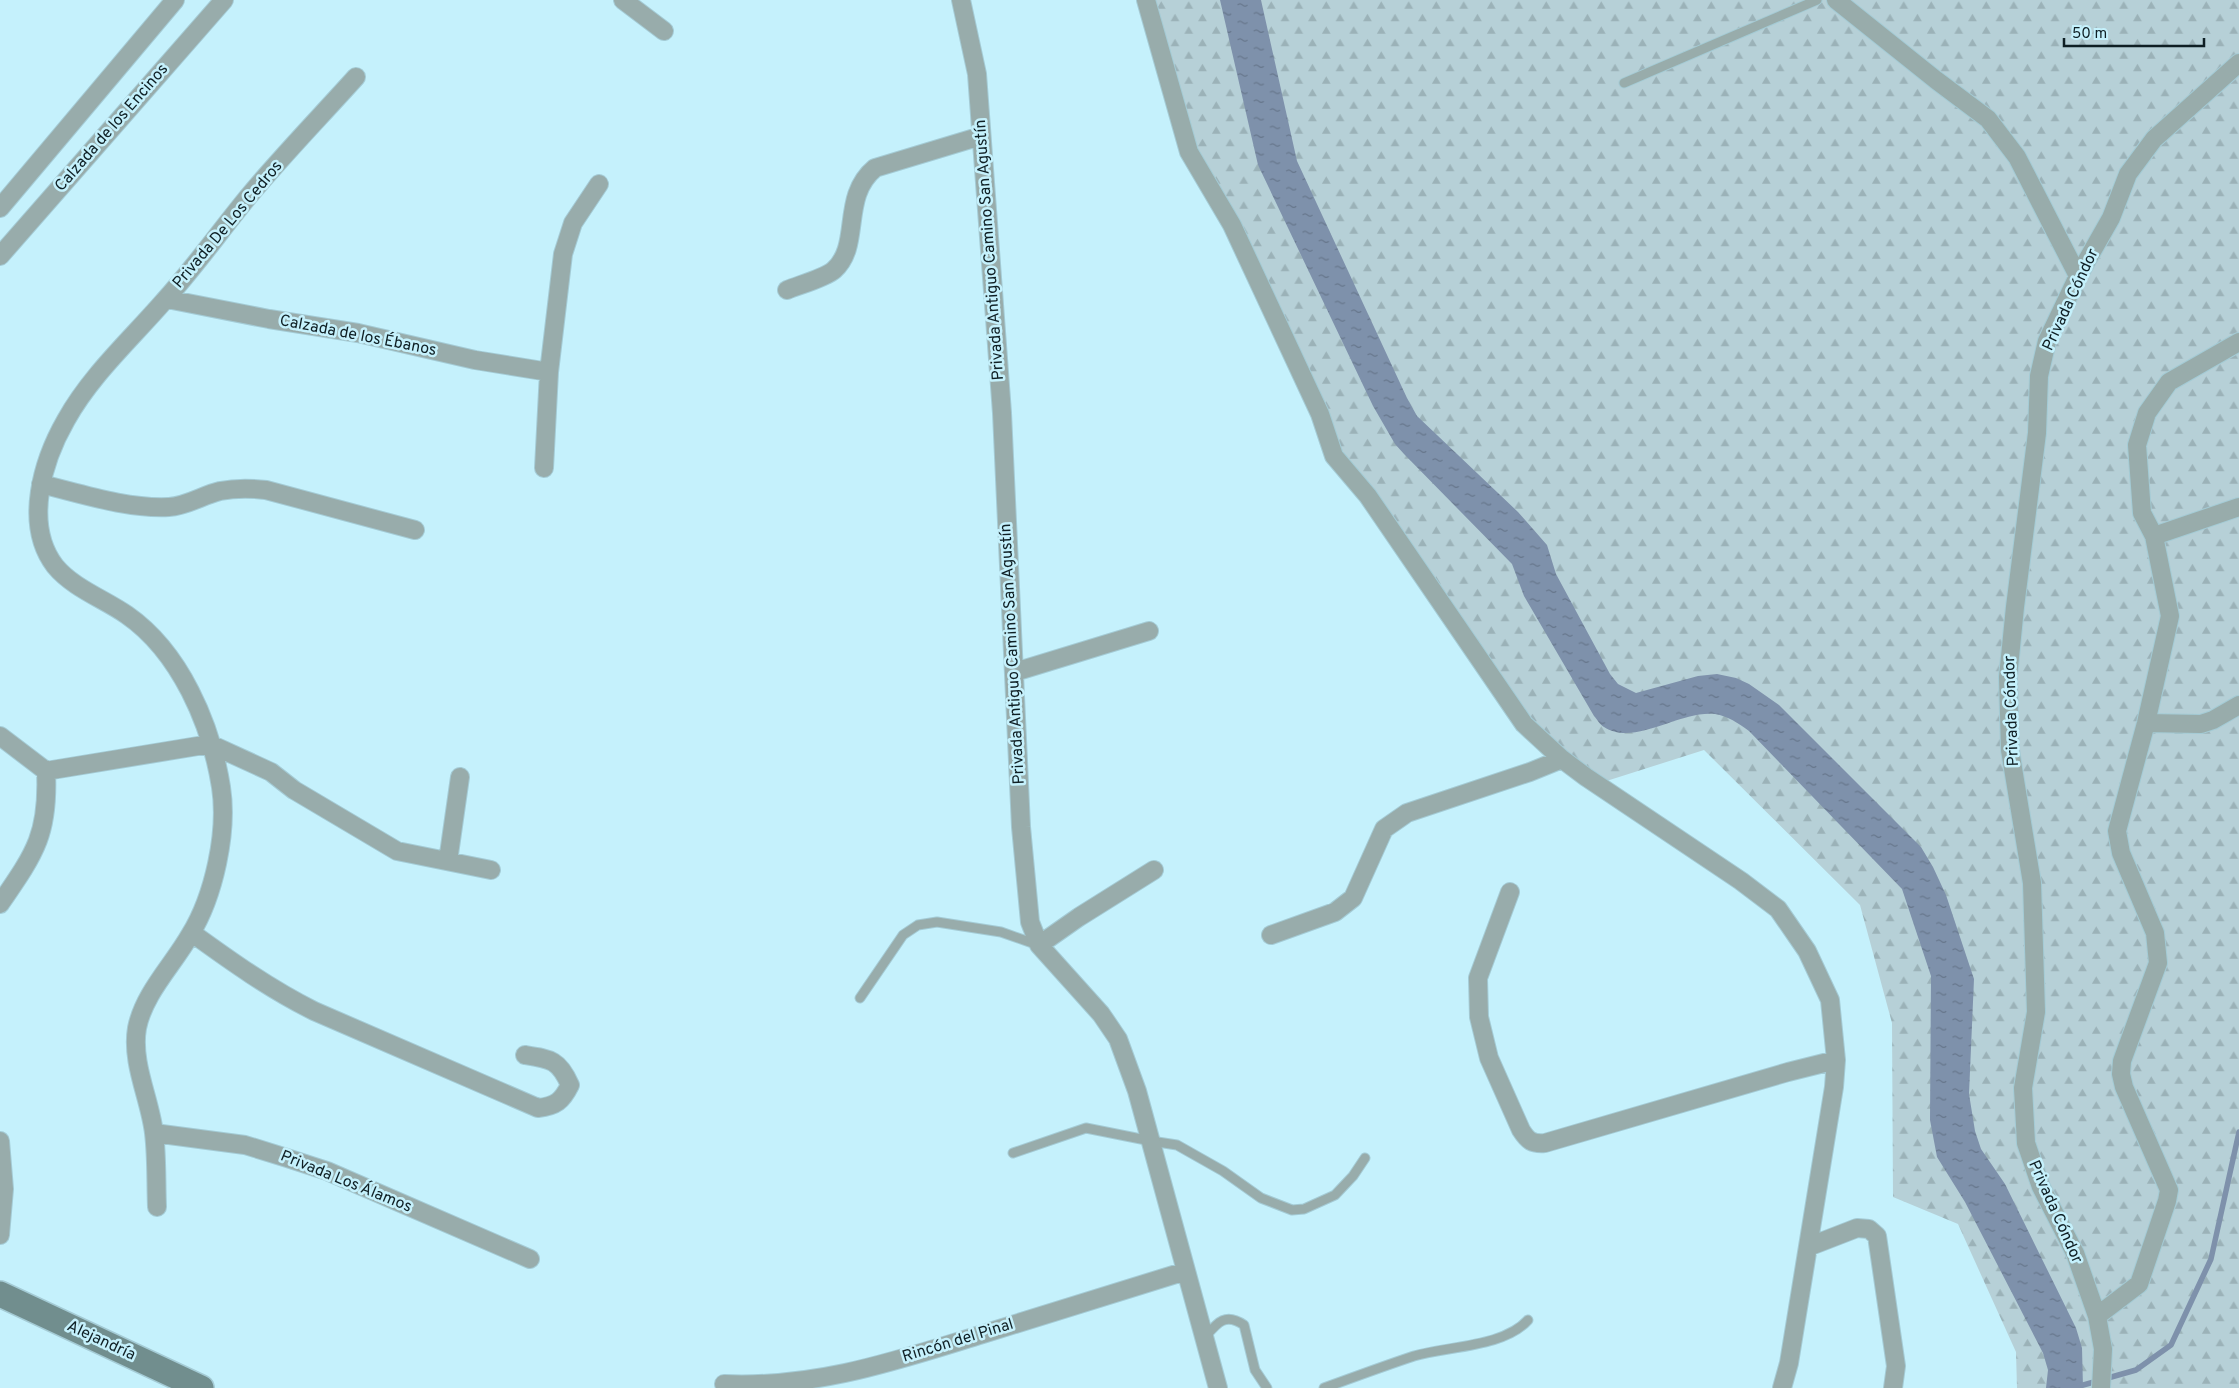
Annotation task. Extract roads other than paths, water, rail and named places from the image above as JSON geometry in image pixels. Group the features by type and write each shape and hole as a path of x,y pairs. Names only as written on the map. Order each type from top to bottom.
{"street":[{"name":"Calzada de los Encinos","path":"0,208 175,0"},
{"name":"Calzada de los Encinos","path":"0,256 224,0"},
{"path":"623,0 664,31"},
{"name":"Privada Antiguo Camino San Agustín","path":"961,0 977,74 1002,414 1021,828 1030,922 1039,945 1101,1014 1118,1039 1137,1091 1218,1388"},
{"path":"1146,0 1188,152 1232,225 1320,414 1334,456 1368,496 1524,724 1562,759 1741,881 1778,910 1807,951 1830,1000 1836,1060 1834,1087 1789,1363 1782,1388"},
{"path":"1836,0 1936,80 1988,118 2017,157 2078,276"},
{"name":"Privada Cóndor","path":"2101,1388 2103,1350 2097,1316 2075,1253 2041,1186 2026,1143 2023,1088 2036,1012 2032,883 2010,750 2008,677 2014,607 2037,433 2039,376 2047,341 2078,276 2112,218 2128,174 2154,139 2239,63"},
{"name":"Privada De Los Cedros","path":"156,1207 154,1133 136,1048 137,1029 150,995 192,933 209,892 218,858 223,823 221,787 210,744 187,684 169,655 152,634 126,614 71,580 55,565 45,546 40,528 39,511 42,484 49,456 65,421 78,400 166,299 250,195 356,77"},
{"path":"786,290 832,272 841,261 846,250 857,190 865,177 875,168 981,136"},
{"path":"544,468 549,372 563,254 573,223 599,184"},
{"name":"Calzada de los Ébanos","path":"166,299 366,335 475,360 549,372"},
{"path":"2097,1316 2139,1284 2169,1190 2120,1074 2122,1061 2158,963 2155,933 2121,853 2117,831 2146,723 2170,616 2154,536 2142,513 2137,445 2147,413 2169,382 2239,342"},
{"path":"42,484 128,504 156,507 185,504 220,491 248,488 266,490 415,530"},
{"path":"2154,536 2239,507"},
{"path":"1015,672 1149,631"},
{"path":"2146,723 2201,724 2213,720 2239,706"},
{"path":"0,736 46,771 210,744 271,772 294,790 397,851 491,870"},
{"path":"1271,935 1335,912 1353,898 1384,829 1407,813 1530,772 1562,759"},
{"path":"0,904 27,864 37,845 46,815 46,771"},
{"path":"448,861 460,777"},
{"path":"1039,945 1079,917 1154,870"},
{"path":"1510,892 1478,978 1479,1017 1489,1058 1521,1130 1528,1140 1535,1144 1545,1143 1788,1072 1836,1060"},
{"path":"192,933 246,972 281,994 314,1011 538,1108 559,1103 564,1099 570,1085 563,1069 547,1059 525,1056"},
{"name":"Privada Los Álamos","path":"154,1133 245,1145 327,1171 530,1259"},
{"path":"0,1141 4,1189 0,1235"},
{"path":"1808,1246 1857,1228 1869,1229 1877,1236 1896,1366 1893,1388"},
{"name":"Rincón del Pinal","path":"724,1384 778,1384 815,1380 874,1368 1186,1270"},
{"name":"Alejandría","path":"0,1294 201,1388"}],"lane":[{"path":"1624,83 1818,0"},
{"path":"860,998 903,935 918,925 937,922 1001,932 1039,945"},
{"path":"1013,1153 1086,1128 1151,1141 1177,1144 1223,1171 1261,1198 1292,1210 1304,1209 1336,1196 1365,1158"},
{"path":"1204,1338 1217,1323 1225,1319 1236,1320 1244,1325 1255,1370 1267,1388"},
{"path":"1324,1388 1415,1356 1500,1340 1523,1327 1528,1320"}],"water":[{"path":"1220,0 1261,0 1297,161 1417,416 1518,512 1547,545 1556,574 1610,674 1618,684 1636,693 1698,676 1717,674 1736,678 1749,684 1779,705 1921,847 1946,895 1974,979 1969,1094 1975,1131 1981,1149 2005,1184 2076,1328 2082,1348 2083,1388 2046,1388 2048,1370 2043,1353 1965,1202 1937,1157 1930,1120 1931,976 1902,889 1749,731 1733,720 1715,714 1701,714 1643,731 1629,733 1616,732 1604,727 1594,716 1524,596 1512,564 1395,444 1373,406 1258,165"}],"waterway":[{"path":"2073,1388 2136,1370 2171,1345 2211,1259 2239,1132"}]}
